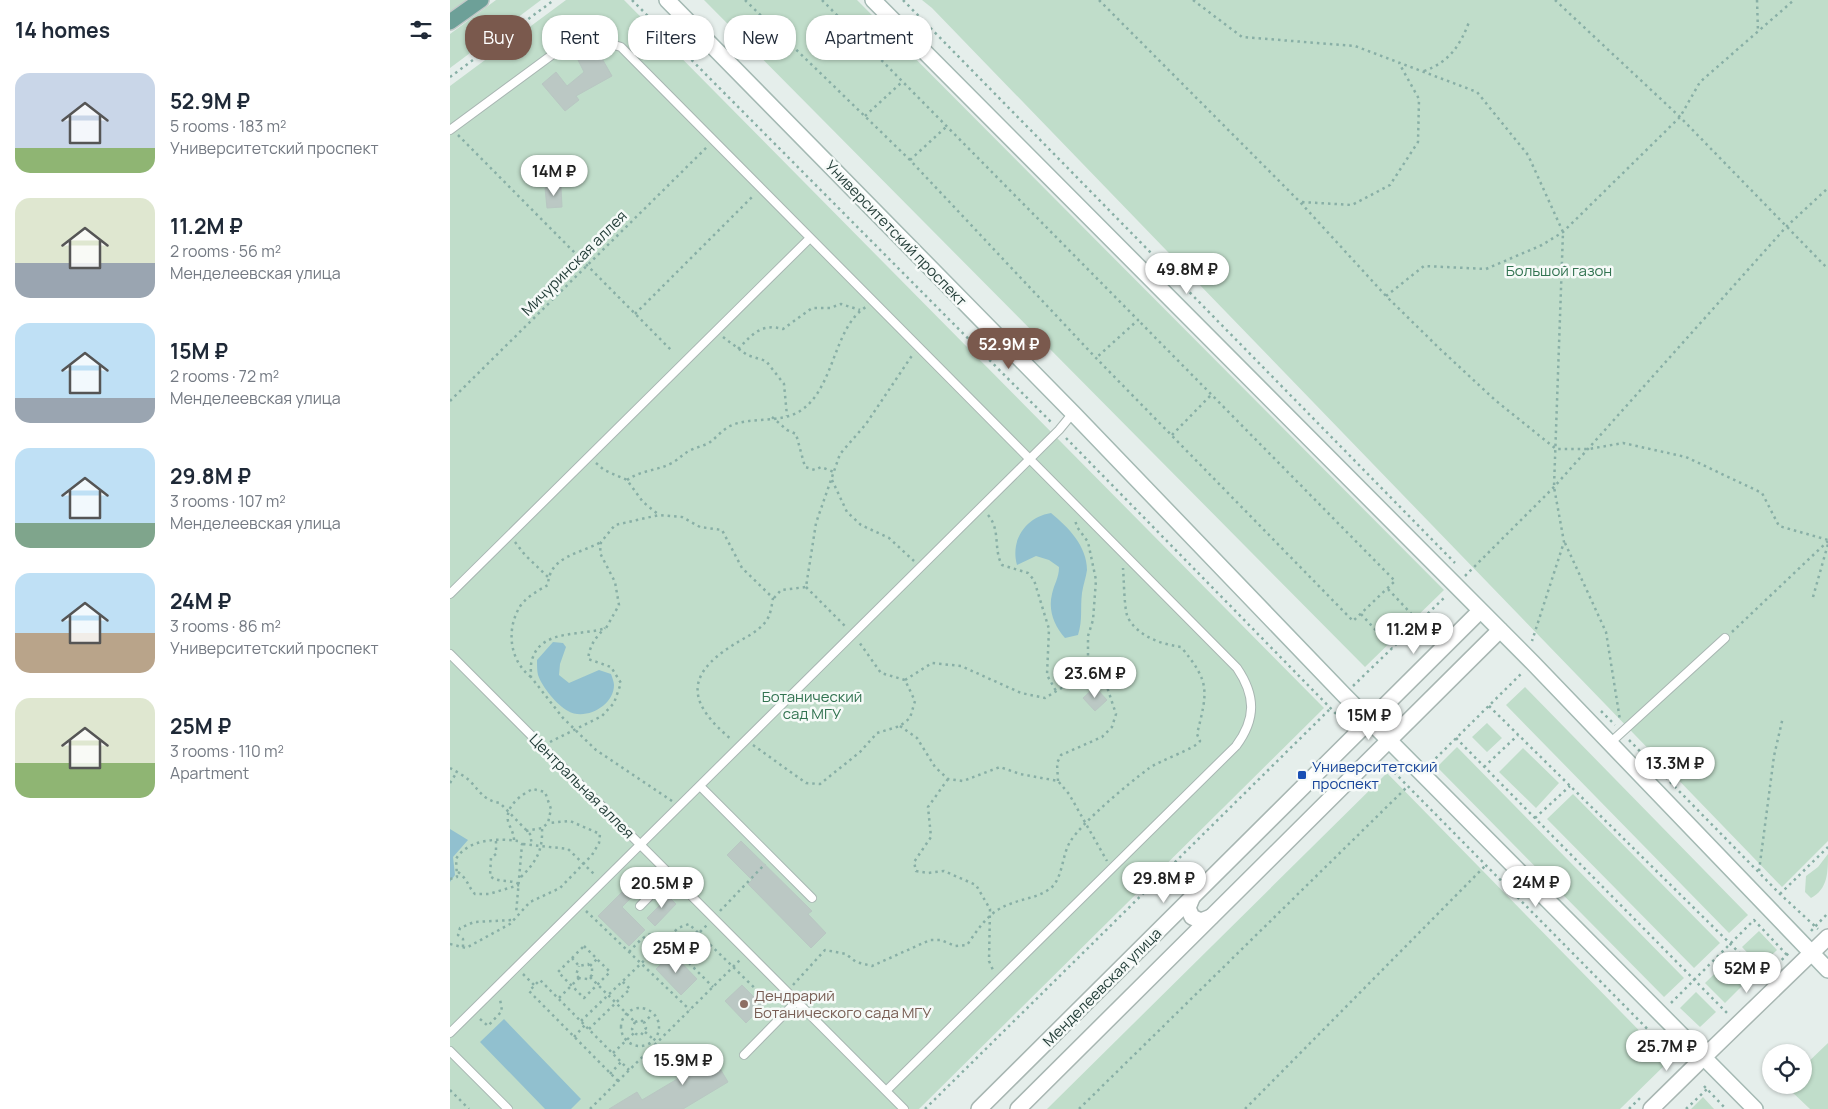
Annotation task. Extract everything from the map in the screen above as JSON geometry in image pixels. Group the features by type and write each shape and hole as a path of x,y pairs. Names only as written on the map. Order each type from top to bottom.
{"main road":[{"path":"450,22 481,0"},
{"name":"Университетский проспект","path":"667,0 1073,413 1344,695 1755,1109"},
{"path":"873,0 1533,663 1828,970"},
{"name":"Менделеевская улица","path":"979,1109 1480,611"},
{"name":"Менделеевская улица","path":"1018,1109 1500,630"},
{"path":"1192,898 1188,908 1192,917 1201,921 1210,917"},
{"path":"1651,1109 1828,937"}],"lane":[{"path":"451,130 564,46 580,41 596,40 621,47 1237,668 1250,692 1252,712 1246,732 1236,746 886,1091"},
{"path":"450,594 810,238"},
{"path":"450,1033 1030,460 1073,413"},
{"path":"1610,743 1725,638"},
{"name":"Центральная аллея","path":"450,654 904,1109"},
{"path":"700,786 812,898"},
{"path":"640,906 670,875"},
{"path":"744,1054 796,1002"},
{"path":"450,1052 508,1109"}],"path":[{"path":"450,77 554,0"},
{"path":"632,0 1059,430 1356,735"},
{"path":"745,0 910,160 1096,358 1353,621 1395,581 822,0"},
{"path":"904,0 1460,567"},
{"path":"1099,0 1300,202 1386,296 1495,400 1556,449 1588,449 1623,443 1686,456 1762,493 1779,526 1828,542"},
{"path":"1193,0 1242,37 1355,46 1477,92 1492,108 1528,155 1563,232 1554,487 1564,542 1606,632 1622,733"},
{"path":"1555,0 1680,117 1828,269"},
{"path":"1757,0 1758,32"},
{"path":"1386,296 1424,266 1486,269 1542,245 1563,232 1680,117 1700,82 1794,0"},
{"path":"1423,72 1438,66 1448,59 1463,37 1469,22"},
{"path":"1300,202 1352,205 1390,185 1418,142 1419,99 1399,63"},
{"path":"865,116 902,82"},
{"path":"910,160 946,126"},
{"path":"451,130 671,350"},
{"name":"Мичуринская аллея","path":"450,401 713,141"},
{"path":"635,314 760,188"},
{"path":"925,1109 1554,487 1786,226 1828,188"},
{"path":"627,480 638,472 657,469 673,462 690,450 709,443 729,426 754,419 787,416 800,411 816,396 849,327 860,310 874,302"},
{"path":"738,349 754,333 770,326 783,329 812,308 830,308 840,304 860,310"},
{"path":"1096,358 1138,320"},
{"path":"716,331 747,355 766,360 784,384 787,416"},
{"path":"806,587 816,523 840,454 866,424 918,347"},
{"path":"1172,435 1211,395"},
{"path":"772,417 787,430 796,434 805,467 815,470 821,467 834,472"},
{"path":"589,456 604,470 627,480 643,502 659,515"},
{"path":"832,480 838,489 847,512 861,525 889,538 921,567"},
{"path":"905,680 932,663 961,666 1021,693 1045,698 1068,684 1084,670 1088,659 1088,636 1093,620 1096,580 1088,542 1077,527 1073,515 1074,504"},
{"path":"982,507 994,522 998,546 997,556 1002,565 1028,572 1034,580 1048,629 1046,675 1056,691"},
{"path":"679,806 666,795 596,750 573,729 531,677 520,668 510,639 518,610 533,594 548,585 548,577 554,565 601,542 616,525 659,515 682,517 700,527 722,530 742,568 774,598"},
{"path":"510,535 525,556 548,577"},
{"path":"543,748 573,729 602,716 614,703 621,683 611,667 588,659 589,648 596,637 606,628 619,605 615,582 600,553 601,542"},
{"path":"1532,641 1564,542"},
{"path":"1813,597 1828,542"},
{"path":"1725,638 1828,542"},
{"path":"787,993 825,950 846,954 856,962 872,966 930,940 941,940 955,946 967,945 990,914 1010,903 1040,895 1053,886 1071,841 1148,768 1169,756 1198,745 1200,741 1198,734 1206,689 1195,664 1181,647 1145,636 1127,617 1121,552"},
{"path":"1466,574 1473,581"},
{"path":"740,747 703,712 698,698 700,677 712,660 755,632 768,617 774,598 781,590 806,587"},
{"path":"746,740 806,783 820,784 860,752 877,733 900,726 910,718 915,701 905,680 881,673 853,634 806,587"},
{"path":"1388,588 1419,622"},
{"path":"1361,614 1392,648"},
{"path":"531,677 533,657 549,638 565,634 590,633 606,628"},
{"path":"1526,634 1538,647"},
{"path":"1421,772 1533,663"},
{"path":"1084,670 1106,684 1116,714 1112,727 1102,737 1088,741 1072,752 1061,755 1057,763 1058,781 1069,794 1112,868"},
{"path":"1489,706 1764,977"},
{"path":"1598,708 1780,894 1815,926"},
{"path":"1759,872 1774,756 1783,717"},
{"path":"900,726 917,738 935,766 948,779 963,781 1000,766 1020,774 1058,781"},
{"path":"1484,767 1518,735"},
{"path":"1456,738 1727,1013"},
{"path":"1375,754 1679,1061"},
{"path":"450,768 472,783 477,792 492,802 500,802 526,831 532,845"},
{"path":"450,783 457,772"},
{"path":"948,779 928,807 931,837 914,862 916,871 928,873 944,871 976,885 990,909 989,961 998,980"},
{"path":"1079,1109 1408,786"},
{"path":"1535,818 1570,786"},
{"path":"514,840 507,819 509,812 520,795 534,789 545,792 551,810 548,823"},
{"path":"450,944 466,948 490,936 513,920 530,902 560,888 584,864 599,844 600,834 570,821 548,823 542,828 526,831"},
{"path":"520,878 530,868 543,846 542,828"},
{"path":"450,879 456,877 458,872 456,859 460,853 471,845 514,840 522,844 568,849 602,882"},
{"path":"496,841 496,854 492,858 490,876 495,880 511,880 519,885"},
{"path":"517,915 516,907 522,844"},
{"path":"1780,894 1828,847"},
{"path":"700,932 772,857"},
{"path":"1245,1109 1486,865"},
{"path":"458,872 469,882 471,890 475,894 489,894 519,885"},
{"path":"579,905 690,1010"},
{"path":"1810,931 1828,914"},
{"path":"463,947 463,939 458,935 460,928 474,922 513,920"},
{"path":"1670,1002 1754,920 1787,955"},
{"path":"581,1021 666,940 683,925 689,924 700,932 769,1002"},
{"path":"629,952 651,933 662,936 713,987"},
{"path":"584,946 597,958 610,972 584,998 558,972 584,946"},
{"path":"590,1109 747,952"},
{"path":"572,958 579,966"},
{"path":"590,966 597,958"},
{"path":"579,966 581,964 590,966"},
{"path":"579,966 576,975 579,978 588,980 592,968 590,966"},
{"path":"516,967 535,986"},
{"path":"590,977 635,1022"},
{"path":"558,998 579,978"},
{"path":"618,1081 529,991 540,980 629,1070"},
{"path":"588,1029 630,989 622,981"},
{"path":"632,1009 647,1009 658,1020 658,1034 649,1044 634,1046 621,1034 622,1019 627,1014 632,1009"},
{"path":"488,1026 502,1011"},
{"path":"644,1023 652,1014"},
{"path":"641,1020 647,1025 645,1032 641,1035 634,1032 632,1025 635,1022 641,1020"},
{"path":"574,1036 585,1025"},
{"path":"613,1053 634,1032"},
{"path":"645,1032 653,1040"},
{"path":"610,1074 622,1062"},
{"path":"1686,1109 1705,1088 1726,1109"},
{"path":"450,1090 468,1109"}],"green space":[{"path":"450,0 467,0 450,13"},
{"path":"496,0 541,0 521,15 476,15"},
{"name":"Ботанический сад МГУ","path":"566,0 624,0 639,15 628,15 628,60 683,60 1324,708 919,1109 450,1109 450,86 485,60 532,60 532,25 542,18 542,60 618,60 618,15 546,15"},
{"path":"704,0 857,0 872,15 806,15 806,60 917,60 1444,590 1365,667 763,60 796,60 796,15 724,15 724,20"},
{"name":"Большой газон","path":"922,0 1828,0 1828,841 1782,887 932,8"},
{"path":"465,23 465,57 450,68 450,34"},
{"path":"1525,687 1748,915 1729,933 1506,705"},
{"path":"1487,723 1502,738 1487,752 1472,737"},
{"path":"1457,747 1684,978 1664,997 1437,767"},
{"path":"1523,748 1559,783 1536,808 1499,772"},
{"path":"1387,773 1669,1061 1620,1109 1047,1109"},
{"path":"1573,794 1720,943 1694,968 1547,819"},
{"path":"1828,854 1824,885 1811,898 1805,892 1806,876 1818,867"},
{"path":"1759,931 1777,950 1760,966 1742,947"},
{"path":"1733,956 1753,975 1725,1003 1705,983"},
{"path":"1696,992 1716,1012 1700,1027 1680,1008"},
{"path":"1828,1043 1828,1109 1810,1109 1794,1094 1812,1094 1812,1058"},
{"path":"1703,1097 1714,1109 1691,1109"}],"water":[{"path":"1051,513 1064,524 1075,538 1084,553 1086,561 1087,570 1082,593 1080,629 1078,635 1065,638 1055,623 1051,612 1052,594 1059,567 1049,560 1036,556 1017,565 1015,556 1018,539 1027,525 1042,515"},
{"path":"553,642 563,643 566,647 560,664 559,675 569,683 599,670 611,674 614,684 613,693 604,705 590,713 575,714 559,705 550,695 538,675 537,660"},
{"path":"450,829 468,840 453,857 455,875 450,882"},
{"path":"504,1019 581,1099 571,1109 545,1109 480,1042"}],"building":[{"path":"578,60 603,60 612,76 576,96 579,100 565,111 542,84 556,72 567,86 584,72"},
{"path":"561,187 562,207 547,208 545,188"},
{"path":"1095,687 1107,700 1095,711 1083,698"},
{"path":"741,841 812,911 808,914 826,933 811,948 748,884 752,880 727,855"},
{"path":"643,871 655,882 647,890 643,886 622,907 645,930 629,946 598,916"},
{"path":"663,891 676,904 655,926 647,918 661,904 656,898"},
{"path":"672,953 697,979 681,995 656,969"},
{"name":"Дендрарий Ботанического сада МГУ","path":"742,985 763,1006 746,1023 725,1001"},
{"path":"706,1045 728,1082 683,1109 609,1109 637,1092 642,1100 689,1072 682,1060"}],"place":[{"name":"Университетский проспект","path":"1302,775"},
{"name":"Дендрарий Ботанического сада МГУ","path":"744,1004"}]}
